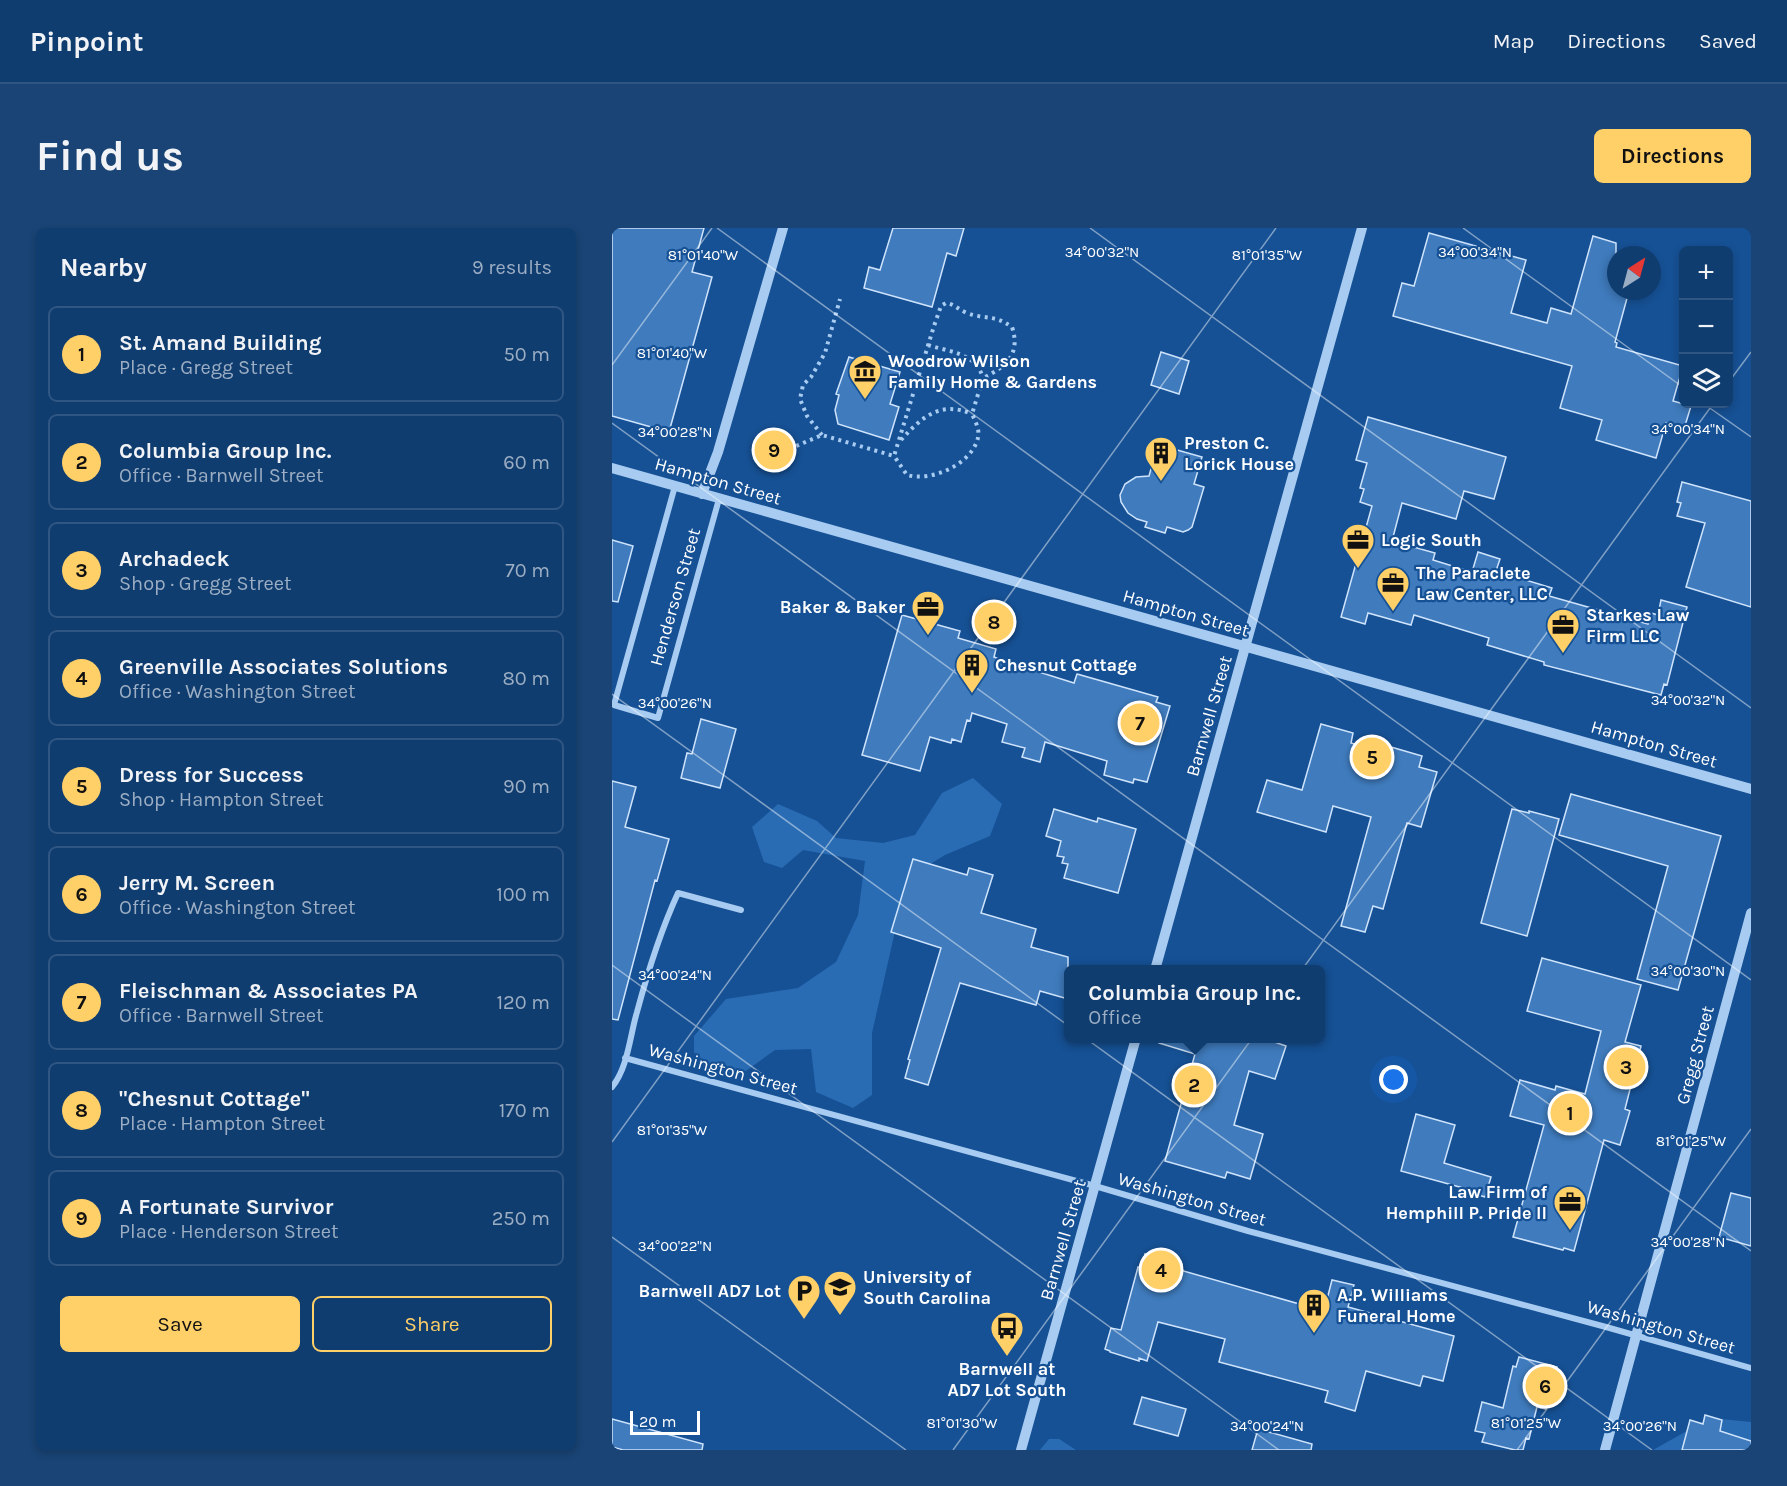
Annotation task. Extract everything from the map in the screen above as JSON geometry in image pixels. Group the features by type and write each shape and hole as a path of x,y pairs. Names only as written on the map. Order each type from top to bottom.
{"street":[{"path":"702,494 718,452 783,228"},
{"name":"Barnwell Street","path":"1156,965 1362,228"},
{"name":"Hampton Street","path":"612,468 1751,789"},
{"name":"Henderson Street","path":"675,486 614,705 658,718 720,499"},
{"path":"612,1087 625,1058 653,956 678,893 741,910"},
{"name":"Gregg Street","path":"1605,1450 1751,913"},
{"name":"Barnwell Street","path":"1021,1450 1135,1043"},
{"name":"Washington Street","path":"625,1058 1751,1368"}],"path":[{"path":"840,299 825,353 811,377 803,385 800,399 807,416 822,435 894,456 907,475 917,478 943,472 955,465 972,450 978,439 978,427 972,414 983,378 980,367 972,359 928,345"},
{"path":"894,456 941,306 946,303 971,314 993,317 1012,327 1016,338 1014,353 1004,365 983,378"},
{"path":"898,443 914,426 935,411 950,408 972,414"},
{"path":"766,467 775,455 822,435"}],"shaded area":[{"path":"973,778 1002,804 990,836 945,855 907,878 872,1033 872,1095 853,1108 816,1092 811,1049 775,1050 743,1073 714,1074 694,1052 694,1036 726,999 798,988 836,962 858,915 865,861 803,850 782,868 764,862 752,827 778,804 817,821 836,838 883,843 915,835 942,793"},
{"path":"1710,1418 1751,1422 1751,1450 1653,1450"},
{"path":"1049,1439 1059,1439 1076,1450 1040,1450"}],"building":[{"path":"612,228 704,228 692,272 712,277 669,432 612,416"},
{"path":"893,228 964,228 956,256 947,253 932,307 864,288 869,267 880,270"},
{"path":"1429,233 1526,260 1511,313 1547,323 1551,308 1571,314 1593,236 1616,243 1616,246 1607,246 1607,300 1627,300 1615,342 1616,347 1679,365 1679,380 1673,401 1679,403 1679,408 1690,408 1684,429 1666,423 1656,458 1596,440 1602,420 1560,408 1572,366 1393,316 1402,283 1414,286"},
{"path":"1161,352 1189,361 1179,394 1151,385"},
{"name":"Woodrow Wilson Family Home & Gardens","path":"849,357 900,372 890,404 899,407 889,440 838,424 835,410 839,395 836,394"},
{"path":"1368,417 1506,457 1494,499 1464,491 1456,519 1402,503 1392,541 1435,553 1433,560 1472,572 1478,552 1500,559 1496,571 1552,588 1549,596 1648,624 1651,613 1658,615 1661,600 1687,607 1667,685 1664,684 1661,695 1544,665 1544,662 1487,645 1489,638 1414,615 1411,625 1368,613 1365,624 1341,617 1372,506 1360,502 1364,489 1360,488 1367,463 1356,460"},
{"name":"Preston C. Lorick House","path":"1163,446 1202,457 1194,484 1204,487 1192,527 1183,532 1167,527 1165,533 1145,527 1147,522 1128,513 1121,502 1120,495 1125,484 1136,477 1149,476 1153,462 1159,463"},
{"path":"1682,482 1751,501 1751,607 1686,587 1705,523 1677,516 1681,503 1677,502"},
{"path":"612,540 633,546 618,602 612,601"},
{"path":"902,615 960,631 958,638 996,649 994,657 1007,662 1074,683 1077,674 1158,697 1156,702 1170,706 1147,782 1134,779 1133,783 1104,775 1107,761 1045,742 1040,762 1022,757 1025,748 1002,742 1007,724 972,713 970,721 967,720 961,742 952,739 951,743 930,737 920,771 862,755"},
{"path":"701,719 736,729 720,788 681,778 687,753 692,754"},
{"path":"1321,724 1353,733 1351,743 1389,754 1391,747 1422,756 1419,767 1437,772 1421,827 1407,823 1383,909 1373,906 1365,932 1341,926 1371,817 1333,806 1326,832 1257,812 1267,780 1302,790"},
{"path":"612,781 636,787 625,827 669,839 657,881 655,880 618,1020 612,1019"},
{"path":"1571,794 1721,836 1678,990 1637,979 1668,866 1559,835"},
{"path":"1054,809 1097,822 1098,818 1136,829 1118,893 1064,878 1068,864 1062,863 1064,857 1057,856 1061,841 1046,836"},
{"path":"1512,809 1559,819 1527,936 1481,923"},
{"path":"913,859 967,875 969,868 993,875 981,913 1036,929 1031,947 1068,957 1068,965 1064,965 1064,998 1040,991 1036,1005 960,983 928,1085 905,1078 910,1060 908,1059 941,948 891,932"},
{"path":"1542,958 1641,985 1625,1042 1641,1046 1625,1109 1630,1111 1620,1145 1604,1140 1574,1251 1513,1237 1544,1125 1510,1116 1520,1080 1555,1090 1556,1086 1585,1094 1601,1031 1527,1011"},
{"path":"1159,1043 1277,1043 1286,1046 1275,1079 1249,1071 1234,1125 1263,1134 1250,1179 1227,1172 1225,1178 1165,1161 1195,1054"},
{"path":"1416,1114 1455,1125 1444,1163 1491,1177 1485,1197 1466,1191 1467,1189 1401,1171"},
{"path":"1731,1193 1751,1198 1751,1246 1719,1237"},
{"path":"1145,1254 1182,1264 1180,1270 1324,1311 1332,1280 1354,1285 1348,1307 1454,1336 1443,1381 1423,1376 1420,1386 1366,1371 1355,1411 1325,1402 1328,1391 1219,1362 1225,1339 1158,1322 1147,1361 1139,1358 1139,1361 1110,1352 1105,1349 1111,1328 1121,1330 1138,1267 1142,1268"},
{"path":"1519,1357 1557,1367 1546,1409 1537,1407 1529,1439 1526,1438 1523,1450 1515,1450 1482,1442 1485,1433 1475,1431 1482,1402 1503,1408 1513,1366 1516,1367"},
{"path":"1142,1397 1186,1409 1178,1436 1134,1424"},
{"path":"1705,1415 1722,1420 1720,1431 1751,1441 1751,1450 1682,1450 1690,1420 1703,1424"},
{"path":"612,1419 703,1444 702,1450 623,1450 612,1447"},
{"path":"1258,1429 1312,1444 1311,1450 1252,1450"}],"place":[{"name":"Woodrow Wilson Family Home & Gardens","path":"865,400"},
{"name":"A Fortunate Survivor","path":"774,450"},
{"name":"Preston C. Lorick House","path":"1161,482"},
{"name":"Logic South","path":"1358,569"},
{"name":"The Paraclete Law Center, LLC","path":"1393,612"},
{"name":"\"Chesnut Cottage\"","path":"994,622"},
{"name":"Baker & Baker","path":"928,636"},
{"name":"Starkes Law Firm LLC","path":"1563,654"},
{"name":"Chesnut Cottage","path":"972,694"},
{"name":"Fleischman & Associates PA","path":"1140,723"},
{"name":"Dress for Success","path":"1372,757"},
{"name":"Archadeck","path":"1626,1067"},
{"name":"Columbia Group Inc.","path":"1194,1085"},
{"name":"St. Amand Building","path":"1570,1113"},
{"name":"Law Firm of Hemphill P. Pride II","path":"1570,1231"},
{"name":"Greenville Associates Solutions","path":"1161,1270"},
{"name":"University of South Carolina","path":"840,1316"},
{"name":"Barnwell AD7 Lot","path":"804,1320"},
{"name":"A.P. Williams Funeral Home","path":"1314,1334"},
{"name":"Barnwell at AD7 Lot South","path":"1007,1357"},
{"name":"Jerry M. Screen","path":"1545,1386"}]}
